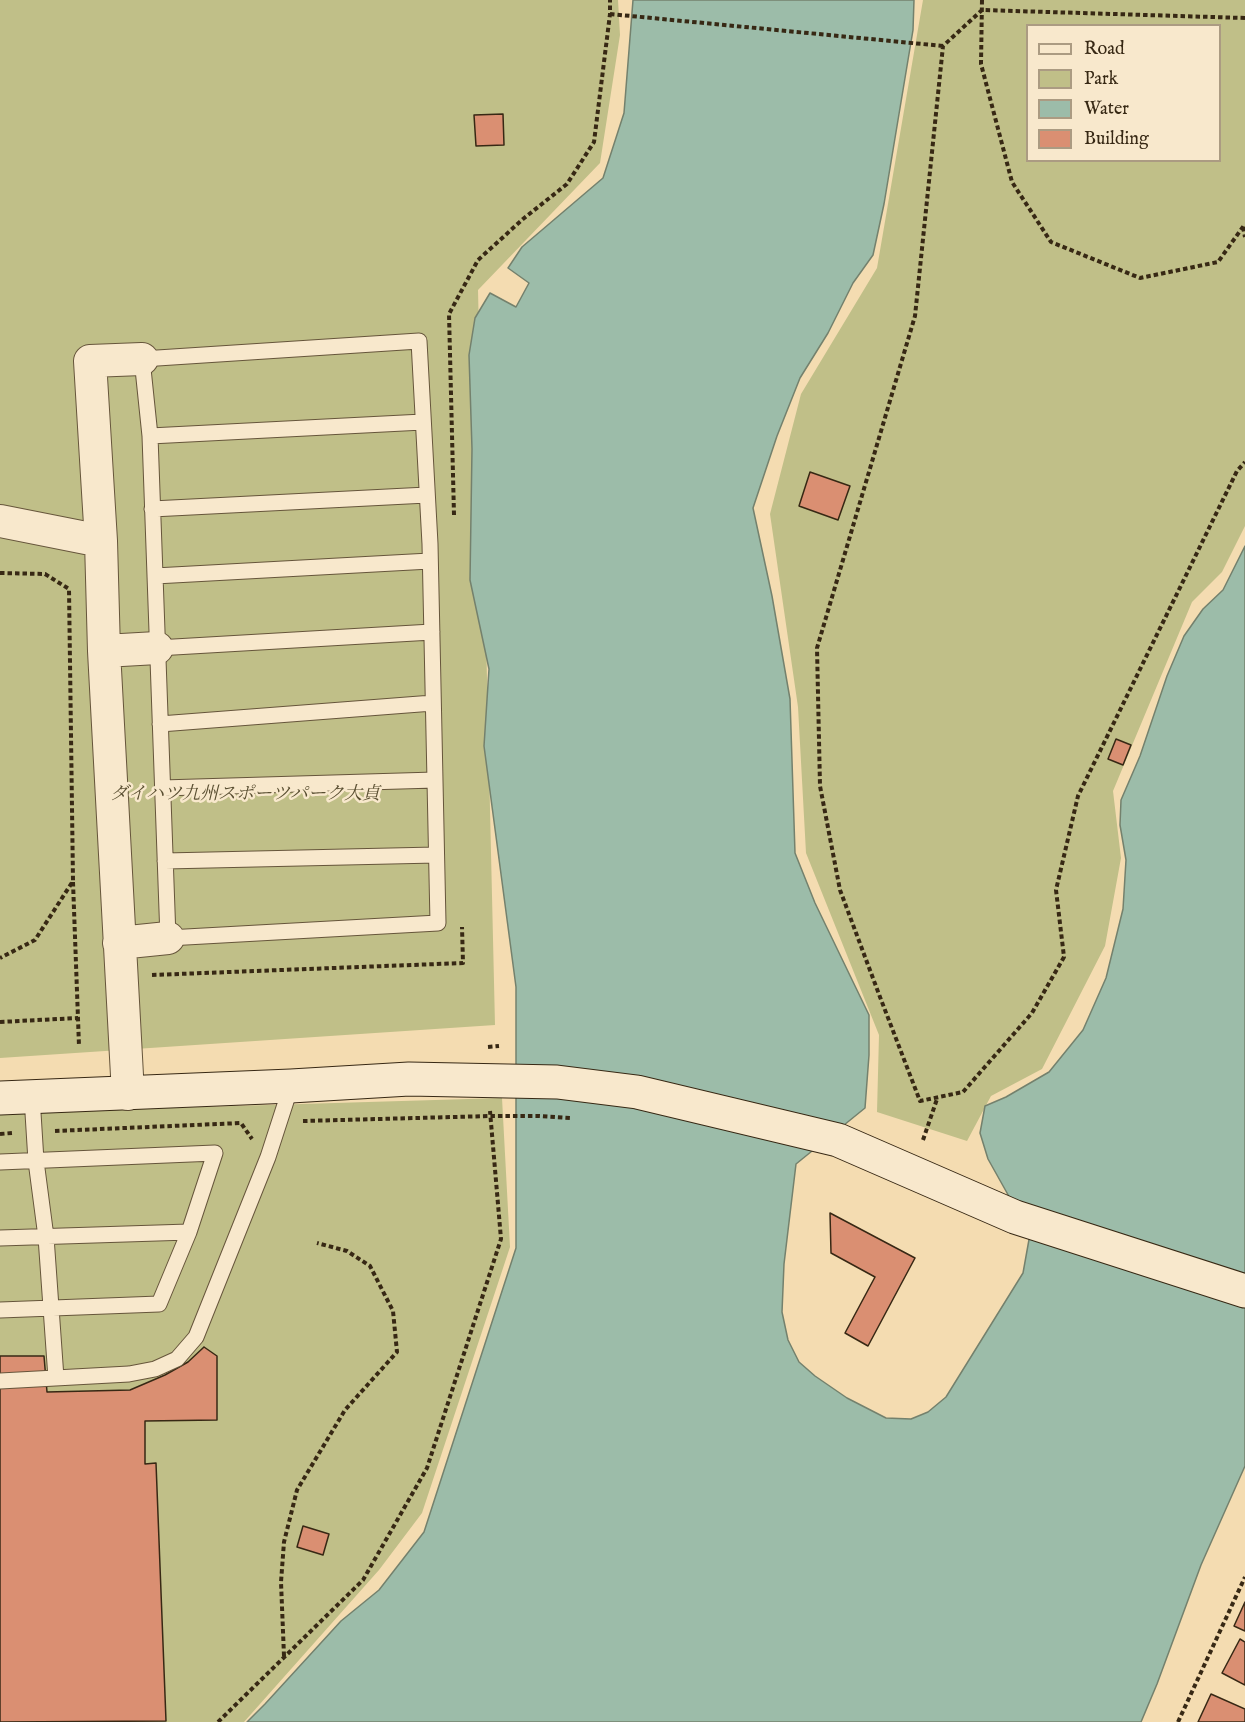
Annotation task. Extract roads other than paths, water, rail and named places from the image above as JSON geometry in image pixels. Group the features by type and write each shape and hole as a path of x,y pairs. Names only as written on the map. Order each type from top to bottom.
{"street":[{"path":"128,1094 90,361 142,359"},
{"path":"0,521 101,541"},
{"path":"104,651 157,648"},
{"path":"119,942 168,938"},
{"path":"0,1098 128,1094 409,1079 557,1082 637,1092 838,1140 1015,1217 1245,1291"}],"lane":[{"path":"419,340 430,561 438,923 168,938 150,436 142,359 419,340"},
{"path":"150,436 423,422"},
{"path":"152,508 427,495"},
{"path":"155,576 430,561"},
{"path":"157,648 432,632"},
{"path":"160,724 433,703"},
{"path":"162,788 435,780"},
{"path":"165,861 436,855"},
{"path":"0,1381 129,1374 154,1369 177,1359 196,1337 268,1157 291,1086"},
{"path":"32,1097 57,1378"},
{"path":"0,1162 215,1153 189,1232 159,1304 0,1310"},
{"path":"0,1238 189,1232"}],"water":[{"path":"633,0 914,0 913,30 884,204 873,255 853,283 828,333 800,378 777,436 753,508 772,596 790,699 795,853 815,903 869,1015 865,1108 796,1164 784,1264 782,1312 788,1340 799,1362 847,1398 886,1418 911,1419 928,1412 946,1397 1023,1273 1030,1234 988,1159 980,1133 985,1106 1006,1097 1049,1072 1083,1030 1106,978 1123,909 1126,860 1120,825 1121,800 1140,756 1167,676 1184,636 1203,609 1223,590 1245,546 1245,1466 1201,1565 1141,1722 247,1722 341,1621 379,1590 424,1532 516,1248 516,987 484,746 489,669 470,580 472,449 469,355 475,318 490,293 516,307 529,283 508,268 522,247 603,178 624,113"}],"park label":[{"name":"ダイハツ九州スポーツパーク大貞","path":"245,795"}]}
